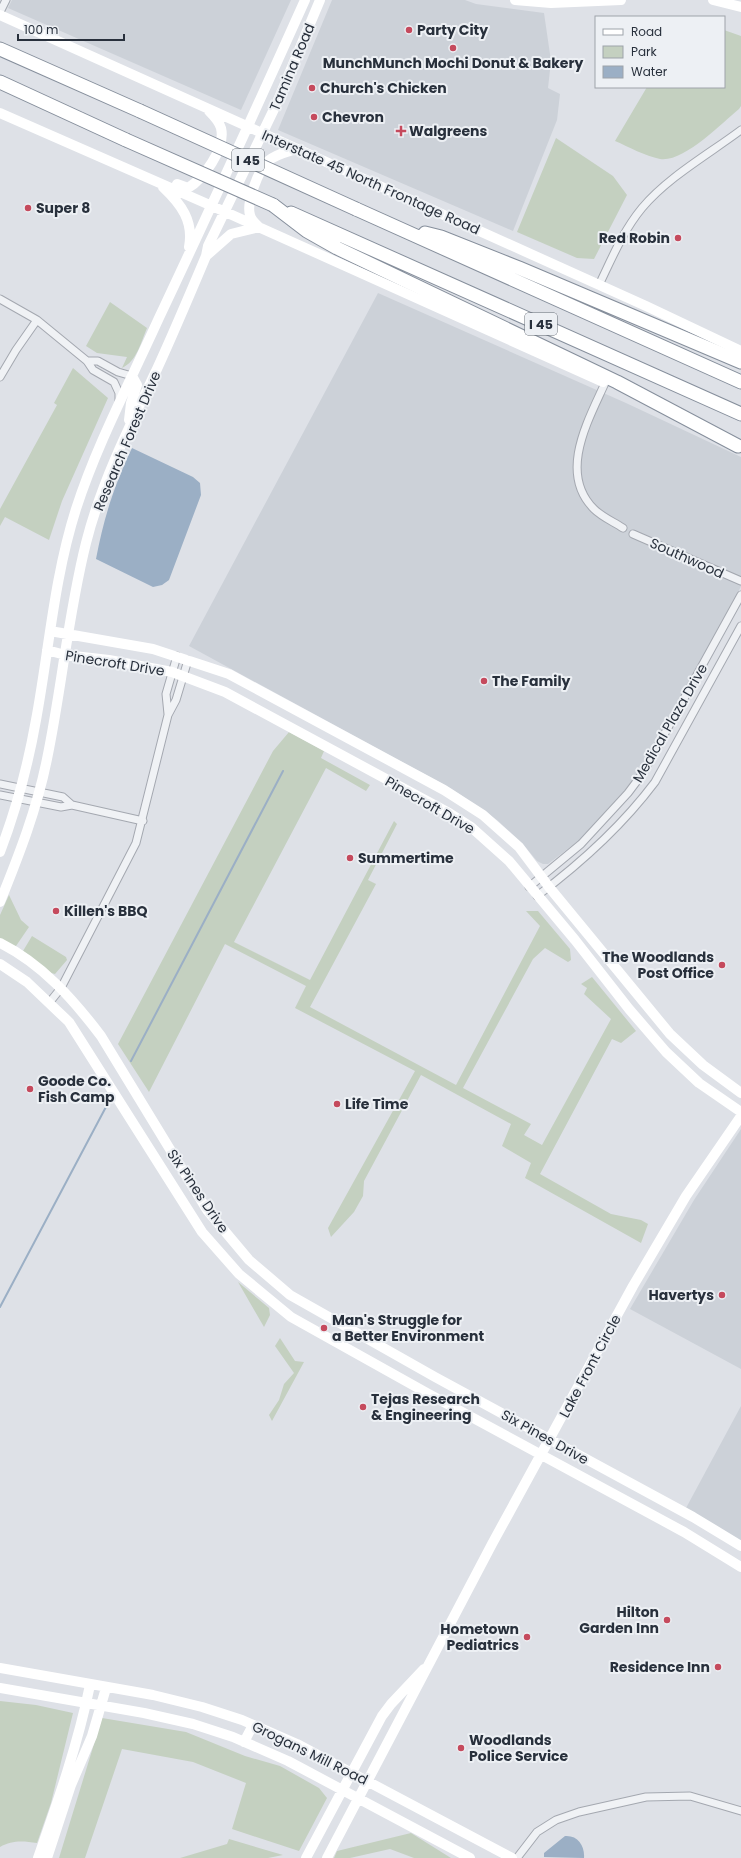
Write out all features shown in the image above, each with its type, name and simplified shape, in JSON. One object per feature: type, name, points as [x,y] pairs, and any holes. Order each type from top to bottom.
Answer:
[{"type":"highway","name":"I 45","points":[[0,49],[741,382]]},
{"type":"highway","name":"I 45","points":[[0,82],[126,140],[741,414]]},
{"type":"highway","points":[[272,205],[307,232],[337,248],[617,382],[739,447]]},
{"type":"highway","points":[[395,226],[441,237],[526,270],[741,362]]},
{"type":"street","points":[[0,12],[6,0]]},
{"type":"street","name":"Tamina Road","points":[[247,126],[305,0]]},
{"type":"street","name":"Tamina Road","points":[[262,133],[276,105],[320,0]]},
{"type":"street","points":[[515,0],[551,3],[621,0]]},
{"type":"street","points":[[713,0],[741,7]]},
{"type":"street","name":"Interstate 45 North Frontage Road","points":[[0,15],[599,285],[741,351]]},
{"type":"street","points":[[157,182],[163,178],[188,188],[197,183],[210,168],[217,152],[222,129],[217,119],[207,108]]},
{"type":"street","points":[[0,113],[224,211],[605,383],[739,447]]},
{"type":"street","name":"Research Forest Drive","points":[[0,852],[18,799],[36,724],[50,631],[63,559],[76,508],[132,376],[212,206],[247,126]]},
{"type":"street","points":[[599,285],[621,240],[642,208],[670,182],[741,130]]},
{"type":"street","name":"Research Forest Drive","points":[[0,902],[24,843],[39,792],[54,727],[68,634],[86,542],[109,475],[128,430],[168,345],[206,256],[208,246],[262,133]]},
{"type":"street","points":[[259,227],[249,214],[250,201],[262,170],[267,162],[275,156],[296,149]]},
{"type":"street","points":[[157,182],[177,200],[187,216],[191,236],[186,260]]},
{"type":"street","points":[[206,256],[231,234],[259,227]]},
{"type":"street","points":[[0,298],[37,320],[87,361],[93,370],[114,382],[119,393],[119,407]]},
{"type":"street","points":[[0,377],[8,362],[37,320]]},
{"type":"street","points":[[87,361],[98,361],[118,372],[132,376],[137,386],[131,402],[128,430]]},
{"type":"street","points":[[605,383],[584,428],[578,448],[576,473],[583,493],[594,509],[622,528]]},
{"type":"street","name":"Southwood","points":[[632,534],[741,581]]},
{"type":"street","name":"Medical Plaza Drive","points":[[529,887],[581,844],[623,798],[643,773],[741,595]]},
{"type":"street","name":"Medical Plaza Drive","points":[[537,896],[589,854],[621,824],[655,782],[741,626]]},
{"type":"street","name":"Pinecroft Drive","points":[[50,631],[153,649],[229,674],[456,797],[484,815],[519,846],[549,887],[670,1034],[703,1065],[741,1093]]},
{"type":"street","name":"Pinecroft Drive","points":[[47,650],[65,655],[110,660],[172,672],[225,692],[449,813],[471,827],[509,861],[529,887],[575,940],[629,1009],[666,1052],[700,1083],[741,1112]]},
{"type":"street","points":[[168,715],[166,694],[177,656]]},
{"type":"street","points":[[49,1003],[61,988],[127,864],[136,843],[143,821],[168,715],[176,700],[188,660]]},
{"type":"street","points":[[0,784],[63,797],[72,805]]},
{"type":"street","points":[[0,796],[61,807],[72,805],[143,821]]},
{"type":"street","name":"Six Pines Drive","points":[[0,943],[39,968],[61,988],[84,1013],[101,1036],[207,1210],[249,1260],[300,1303],[693,1518],[741,1546]]},
{"type":"street","name":"Six Pines Drive","points":[[0,964],[27,982],[69,1022],[194,1219],[215,1248],[239,1274],[291,1317],[684,1532],[741,1567]]},
{"type":"street","points":[[133,1121],[148,1113]]},
{"type":"street","name":"Lake Front Circle","points":[[327,1858],[422,1680],[428,1665],[665,1229],[741,1116]]},
{"type":"street","points":[[194,1219],[207,1210]]},
{"type":"street","points":[[684,1532],[693,1518]]},
{"type":"street","name":"Lake Front Circle","points":[[306,1858],[386,1710],[428,1665]]},
{"type":"street","name":"Grogans Mill Road","points":[[0,1668],[106,1688],[153,1695],[202,1707],[252,1724],[297,1744],[512,1858]]},
{"type":"street","points":[[38,1858],[69,1768],[90,1685]]},
{"type":"street","name":"Grogans Mill Road","points":[[0,1688],[144,1713],[193,1724],[244,1742],[288,1761],[470,1858]]},
{"type":"street","points":[[47,1858],[71,1785],[92,1736],[106,1688]]},
{"type":"street","points":[[244,1742],[252,1724]]},
{"type":"street","points":[[517,1858],[537,1832],[556,1820],[579,1812],[646,1797],[690,1796],[741,1811]]},
{"type":"shaded area","points":[[12,0],[291,0],[241,110],[8,8]]},
{"type":"shaded area","points":[[332,0],[465,0],[476,4],[544,13],[551,61],[548,88],[560,94],[557,120],[513,231],[278,130]]},
{"type":"shaded area","points":[[378,293],[626,403],[741,457],[741,586],[736,597],[644,766],[618,800],[582,838],[548,864],[543,864],[537,861],[522,843],[497,820],[452,789],[189,646]]},
{"type":"shaded area","points":[[741,1129],[741,1369],[630,1309],[694,1200]]},
{"type":"shaded area","points":[[741,1406],[741,1541],[686,1508]]},
{"type":"green space","points":[[725,30],[741,36],[741,106],[713,132],[691,149],[669,159],[660,159],[649,156],[615,141],[646,88],[725,88]]},
{"type":"green space","points":[[556,138],[613,176],[627,195],[594,259],[577,258],[517,232]]},
{"type":"green space","points":[[110,302],[147,328],[135,356],[122,368],[127,357],[97,353],[86,346]]},
{"type":"green space","points":[[73,368],[108,398],[62,501],[49,540],[5,517],[0,526],[0,509],[57,405],[54,403]]},
{"type":"green space","points":[[289,732],[324,751],[321,758],[370,785],[366,791],[326,768],[234,942],[310,980],[394,821],[397,824],[368,880],[376,884],[310,1007],[456,1085],[540,926],[526,911],[538,911],[570,949],[571,960],[568,962],[545,948],[533,959],[463,1088],[531,1124],[524,1135],[542,1145],[611,1019],[584,994],[587,988],[581,984],[592,977],[636,1031],[621,1043],[612,1039],[540,1174],[611,1214],[641,1220],[648,1224],[641,1243],[525,1178],[531,1163],[502,1146],[511,1124],[421,1075],[364,1181],[363,1196],[354,1212],[331,1237],[328,1228],[415,1071],[295,1008],[306,986],[225,944],[149,1092],[118,1044],[273,751]]},
{"type":"green space","points":[[9,895],[21,920],[29,927],[16,946],[13,947],[0,940],[0,915]]},
{"type":"green space","points":[[32,936],[66,957],[67,960],[55,974],[51,973],[23,951]]},
{"type":"green space","points":[[238,1282],[269,1308],[270,1315],[264,1327]]},
{"type":"green space","points":[[280,1338],[295,1361],[304,1362],[272,1421],[269,1415],[279,1400],[284,1384],[294,1373],[275,1346]]},
{"type":"green space","points":[[0,1701],[36,1705],[73,1713],[51,1803],[37,1843],[18,1842],[9,1843],[0,1847]]},
{"type":"green space","points":[[102,1718],[186,1732],[245,1756],[280,1766],[319,1788],[327,1798],[299,1851],[232,1829],[246,1783],[193,1762],[122,1749],[85,1858],[59,1858]]},
{"type":"green space","points":[[411,1833],[451,1858],[414,1858],[390,1849],[350,1858],[334,1858],[337,1851]]},
{"type":"green space","points":[[229,1839],[283,1855],[268,1858],[180,1858],[227,1844]]},
{"type":"water","points":[[132,448],[193,477],[200,483],[201,495],[169,580],[162,585],[153,587],[96,559],[102,529],[110,502]]},
{"type":"water","points":[[565,1836],[574,1837],[580,1842],[583,1849],[584,1858],[544,1857],[544,1853]]},
{"type":"waterway","points":[[131,1061],[283,771]]},
{"type":"waterway","points":[[0,1307],[107,1105]]},
{"type":"place","name":"Party City","points":[[409,30]]},
{"type":"place","name":"MunchMunch Mochi Donut & Bakery","points":[[453,48]]},
{"type":"place","name":"Church's Chicken","points":[[312,88]]},
{"type":"place","name":"Chevron","points":[[314,117]]},
{"type":"place","name":"Walgreens","points":[[401,131]]},
{"type":"place","name":"Super 8","points":[[28,208]]},
{"type":"place","name":"Red Robin","points":[[678,238]]},
{"type":"place","name":"The Family","points":[[484,681]]},
{"type":"place","name":"Summertime","points":[[350,858]]},
{"type":"place","name":"Killen's BBQ","points":[[56,911]]},
{"type":"place","name":"The Woodlands Post Office","points":[[722,965]]},
{"type":"place","name":"Goode Co. Fish Camp","points":[[30,1089]]},
{"type":"place","name":"Life Time","points":[[337,1104]]},
{"type":"place","name":"Havertys","points":[[722,1295]]},
{"type":"place","name":"Man's Struggle for a Better Environment","points":[[324,1328]]},
{"type":"place","name":"Tejas Research & Engineering","points":[[363,1407]]},
{"type":"place","name":"Hilton Garden Inn","points":[[667,1620]]},
{"type":"place","name":"Hometown Pediatrics","points":[[527,1637]]},
{"type":"place","name":"Residence Inn","points":[[718,1667]]},
{"type":"place","name":"Woodlands Police Service","points":[[461,1748]]}]
